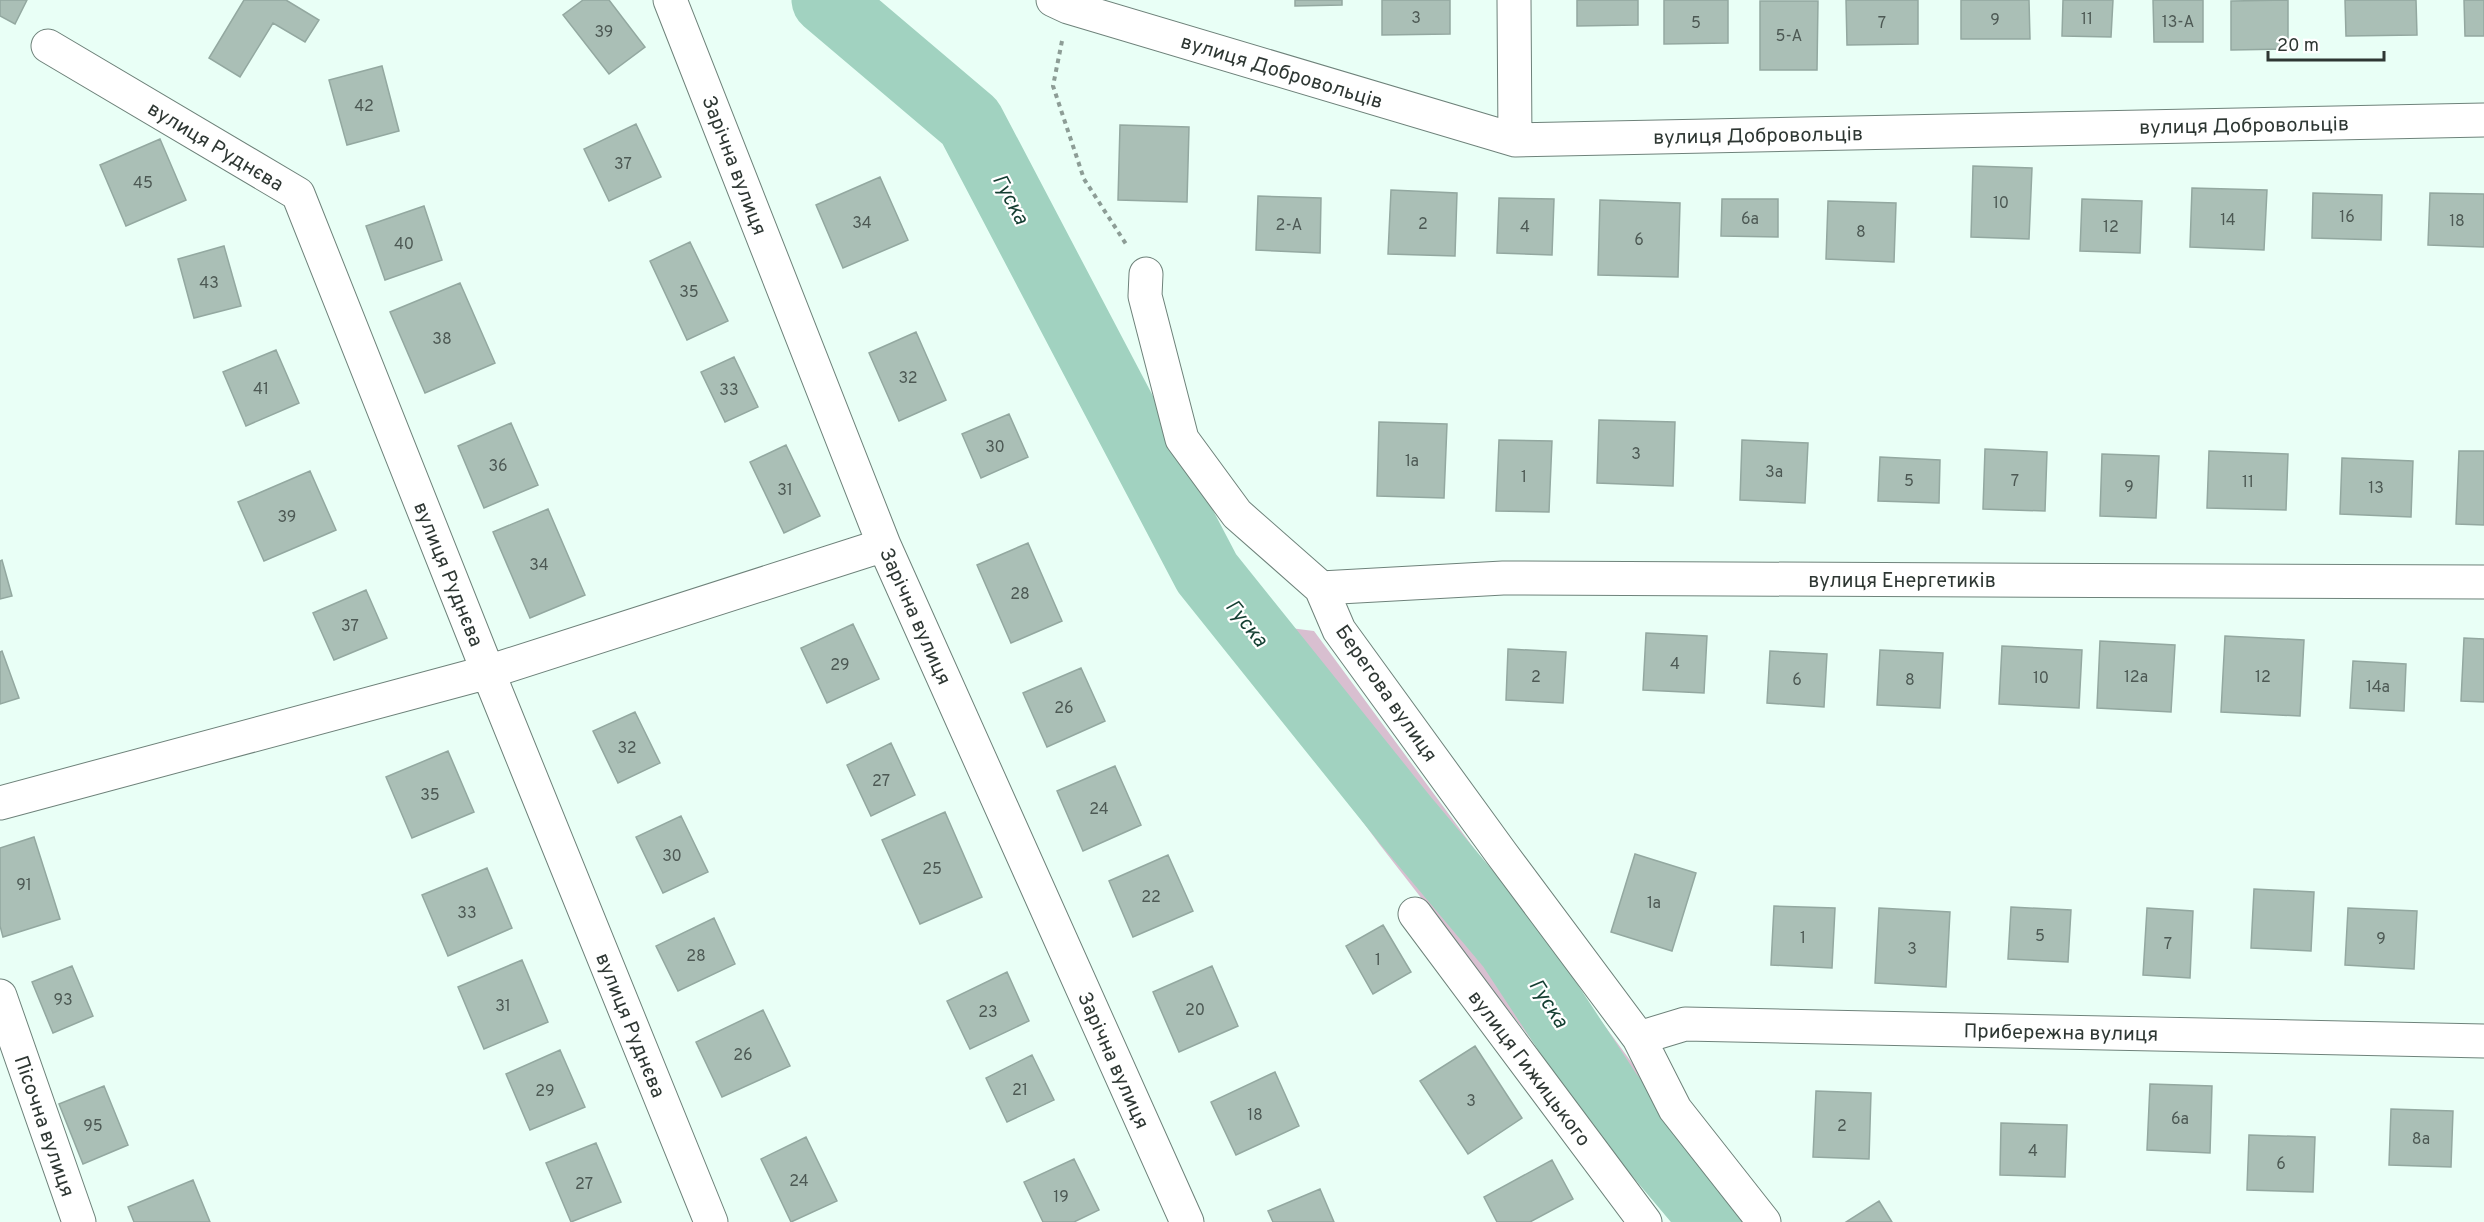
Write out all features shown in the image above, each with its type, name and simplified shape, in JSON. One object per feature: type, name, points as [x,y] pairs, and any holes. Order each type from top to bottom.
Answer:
[{"type":"street","name":"Зарічна вулиця","points":[[670,0],[884,545],[1187,1222]]},
{"type":"street","points":[[1514,0],[1515,140]]},
{"type":"street","name":"вулиця Добровольців","points":[[1061,3],[1515,140],[2484,120]]},
{"type":"street","name":"вулиця Руднєва","points":[[48,46],[298,194],[488,672],[711,1222]]},
{"type":"street","name":"Берегова вулиця","points":[[1146,274],[1145,296],[1182,439],[1237,514],[1321,588],[1339,630],[1501,854],[1639,1038],[1675,1109],[1764,1222]]},
{"type":"street","points":[[0,803],[488,672],[884,545]]},
{"type":"street","name":"вулиця Енергетиків","points":[[1321,588],[1503,578],[2484,582]]},
{"type":"street","name":"вулиця Гижицького","points":[[1415,914],[1645,1222]]},
{"type":"street","name":"Пісочна вулиця","points":[[0,996],[79,1222]]},
{"type":"street","name":"Прибережна вулиця","points":[[1639,1038],[1685,1024],[2484,1041]]},
{"type":"path","points":[[1061,3],[1053,86],[1084,179],[1146,274]]},
{"type":"shaded area","points":[[1212,618],[1314,631],[1635,1067],[1692,1165],[1743,1222],[1673,1222],[1380,845]]},
{"type":"building","points":[[0,0],[27,0],[15,24],[0,16]]},
{"type":"building","points":[[244,0],[286,0],[319,20],[305,42],[273,23],[240,77],[209,58]]},
{"type":"building","points":[[583,0],[609,0],[645,47],[609,74],[563,15]]},
{"type":"building","points":[[1295,0],[1342,0],[1342,5],[1295,6]]},
{"type":"building","points":[[1382,0],[1450,0],[1450,34],[1382,35]]},
{"type":"building","points":[[1577,0],[1638,0],[1638,25],[1577,26]]},
{"type":"building","points":[[1664,0],[1728,0],[1728,43],[1664,44]]},
{"type":"building","points":[[1846,0],[1918,0],[1918,44],[1847,45]]},
{"type":"building","points":[[1961,0],[2029,0],[2030,39],[1961,39]]},
{"type":"building","points":[[2063,0],[2113,0],[2111,37],[2062,36]]},
{"type":"building","points":[[2153,0],[2203,0],[2203,42],[2154,42]]},
{"type":"building","points":[[2288,0],[2288,49],[2231,50],[2231,1]]},
{"type":"building","points":[[2345,0],[2416,0],[2417,35],[2346,36]]},
{"type":"building","points":[[2464,0],[2484,0],[2484,36],[2465,36]]},
{"type":"building","points":[[1760,1],[1818,1],[1817,70],[1760,70]]},
{"type":"building","points":[[382,66],[399,131],[347,145],[329,80]]},
{"type":"building","points":[[636,124],[661,177],[609,201],[584,149]]},
{"type":"building","points":[[1120,125],[1189,127],[1187,202],[1118,200]]},
{"type":"building","points":[[160,139],[186,200],[126,226],[100,165]]},
{"type":"building","points":[[1973,166],[2032,168],[2029,239],[1971,237]]},
{"type":"building","points":[[880,177],[908,240],[843,268],[816,205]]},
{"type":"building","points":[[2192,188],[2267,190],[2264,250],[2190,247]]},
{"type":"building","points":[[1391,190],[1457,193],[1455,256],[1388,254]]},
{"type":"building","points":[[2313,193],[2382,195],[2381,240],[2312,238]]},
{"type":"building","points":[[2430,193],[2484,194],[2484,247],[2428,245]]},
{"type":"building","points":[[1258,196],[1321,198],[1320,253],[1256,250]]},
{"type":"building","points":[[1499,198],[1554,199],[1552,255],[1497,253]]},
{"type":"building","points":[[1722,199],[1778,199],[1778,237],[1721,236]]},
{"type":"building","points":[[2082,199],[2142,201],[2140,253],[2080,251]]},
{"type":"building","points":[[1600,200],[1680,203],[1678,277],[1598,275]]},
{"type":"building","points":[[1828,201],[1896,203],[1894,262],[1826,259]]},
{"type":"building","points":[[424,206],[442,260],[385,280],[366,226]]},
{"type":"building","points":[[690,242],[728,321],[687,340],[650,261]]},
{"type":"building","points":[[224,246],[241,306],[194,318],[178,259]]},
{"type":"building","points":[[460,283],[495,363],[425,393],[390,312]]},
{"type":"building","points":[[916,332],[946,400],[899,421],[869,353]]},
{"type":"building","points":[[276,350],[299,403],[246,426],[223,372]]},
{"type":"building","points":[[734,357],[758,407],[725,422],[701,372]]},
{"type":"building","points":[[1009,414],[1028,457],[981,478],[962,434]]},
{"type":"building","points":[[1599,420],[1675,422],[1673,486],[1597,483]]},
{"type":"building","points":[[1379,422],[1447,424],[1444,498],[1377,496]]},
{"type":"building","points":[[511,423],[538,485],[484,508],[458,446]]},
{"type":"building","points":[[1499,440],[1552,441],[1549,512],[1496,511]]},
{"type":"building","points":[[1742,440],[1808,443],[1805,503],[1740,500]]},
{"type":"building","points":[[786,445],[820,516],[784,533],[750,462]]},
{"type":"building","points":[[1985,449],[2047,452],[2045,511],[1983,509]]},
{"type":"building","points":[[2209,451],[2288,454],[2286,510],[2207,508]]},
{"type":"building","points":[[2459,451],[2484,451],[2484,525],[2456,524]]},
{"type":"building","points":[[2102,454],[2159,456],[2156,518],[2100,516]]},
{"type":"building","points":[[1880,457],[1940,460],[1939,503],[1878,501]]},
{"type":"building","points":[[2342,458],[2413,461],[2411,517],[2340,514]]},
{"type":"building","points":[[310,471],[336,530],[264,561],[238,502]]},
{"type":"building","points":[[548,509],[585,595],[530,618],[493,532]]},
{"type":"building","points":[[1028,543],[1062,621],[1011,643],[977,565]]},
{"type":"building","points":[[2,560],[12,596],[0,599],[0,561]]},
{"type":"building","points":[[366,590],[387,638],[334,660],[313,613]]},
{"type":"building","points":[[853,624],[879,679],[827,703],[801,648]]},
{"type":"building","points":[[1646,633],[1707,636],[1704,693],[1643,690]]},
{"type":"building","points":[[2225,636],[2304,640],[2300,716],[2221,712]]},
{"type":"building","points":[[2464,638],[2484,639],[2484,702],[2461,701]]},
{"type":"building","points":[[2100,641],[2175,645],[2171,712],[2097,708]]},
{"type":"building","points":[[2002,646],[2082,650],[2079,708],[1999,704]]},
{"type":"building","points":[[1508,649],[1566,652],[1563,703],[1506,700]]},
{"type":"building","points":[[1880,650],[1943,653],[1940,708],[1877,705]]},
{"type":"building","points":[[2,651],[19,698],[0,704],[0,652]]},
{"type":"building","points":[[1770,651],[1827,654],[1824,707],[1767,703]]},
{"type":"building","points":[[2353,661],[2406,664],[2404,711],[2350,708]]},
{"type":"building","points":[[1081,668],[1105,721],[1047,747],[1023,693]]},
{"type":"building","points":[[635,712],[660,763],[618,783],[593,731]]},
{"type":"building","points":[[891,743],[915,795],[871,816],[847,765]]},
{"type":"building","points":[[448,751],[474,812],[412,838],[386,777]]},
{"type":"building","points":[[1115,766],[1141,825],[1083,851],[1057,791]]},
{"type":"building","points":[[945,812],[982,897],[920,924],[882,840]]},
{"type":"building","points":[[681,816],[708,872],[663,893],[636,837]]},
{"type":"building","points":[[34,837],[60,919],[3,937],[0,926],[0,848]]},
{"type":"building","points":[[1635,854],[1696,873],[1672,951],[1611,932]]},
{"type":"building","points":[[1168,855],[1193,911],[1133,937],[1109,881]]},
{"type":"building","points":[[487,868],[512,928],[448,956],[422,895]]},
{"type":"building","points":[[2254,889],[2314,892],[2311,951],[2251,948]]},
{"type":"building","points":[[1774,906],[1835,908],[1832,968],[1771,965]]},
{"type":"building","points":[[2011,907],[2071,910],[2068,962],[2008,959]]},
{"type":"building","points":[[1879,908],[1950,912],[1946,987],[1875,983]]},
{"type":"building","points":[[2147,908],[2193,911],[2190,978],[2143,975]]},
{"type":"building","points":[[2348,908],[2417,911],[2414,969],[2345,965]]},
{"type":"building","points":[[714,918],[735,964],[678,991],[656,946]]},
{"type":"building","points":[[1383,925],[1411,972],[1373,994],[1346,946]]},
{"type":"building","points":[[522,960],[548,1022],[484,1049],[458,987]]},
{"type":"building","points":[[72,966],[93,1016],[53,1033],[32,982]]},
{"type":"building","points":[[1212,966],[1238,1026],[1179,1052],[1153,992]]},
{"type":"building","points":[[1007,972],[1029,1021],[970,1049],[947,1001]]},
{"type":"building","points":[[763,1010],[790,1066],[722,1097],[696,1042]]},
{"type":"building","points":[[1475,1046],[1522,1118],[1468,1154],[1420,1081]]},
{"type":"building","points":[[560,1050],[585,1107],[530,1130],[506,1074]]},
{"type":"building","points":[[1032,1055],[1054,1100],[1007,1122],[986,1078]]},
{"type":"building","points":[[1275,1072],[1299,1126],[1236,1155],[1211,1102]]},
{"type":"building","points":[[2150,1084],[2212,1086],[2210,1153],[2147,1150]]},
{"type":"building","points":[[104,1086],[128,1145],[83,1164],[59,1104]]},
{"type":"building","points":[[1816,1091],[1871,1093],[1869,1159],[1813,1157]]},
{"type":"building","points":[[2391,1109],[2453,1111],[2451,1167],[2389,1165]]},
{"type":"building","points":[[2001,1123],[2067,1125],[2065,1177],[2000,1175]]},
{"type":"building","points":[[2249,1135],[2315,1137],[2313,1192],[2247,1190]]},
{"type":"building","points":[[806,1137],[837,1201],[791,1222],[761,1159]]},
{"type":"building","points":[[596,1143],[621,1202],[571,1222],[546,1163]]},
{"type":"building","points":[[1074,1159],[1099,1210],[1074,1222],[1043,1222],[1024,1182]]},
{"type":"building","points":[[1552,1160],[1573,1199],[1530,1222],[1497,1222],[1484,1197]]},
{"type":"building","points":[[193,1180],[210,1222],[134,1222],[128,1207]]},
{"type":"building","points":[[1320,1189],[1334,1222],[1273,1222],[1268,1211]]},
{"type":"building","points":[[1879,1201],[1892,1222],[1846,1222]]},
{"type":"waterway","name":"Гуска","points":[[826,0],[970,122],[1207,573],[1406,821],[1511,946],[1609,1095],[1716,1222]]}]
